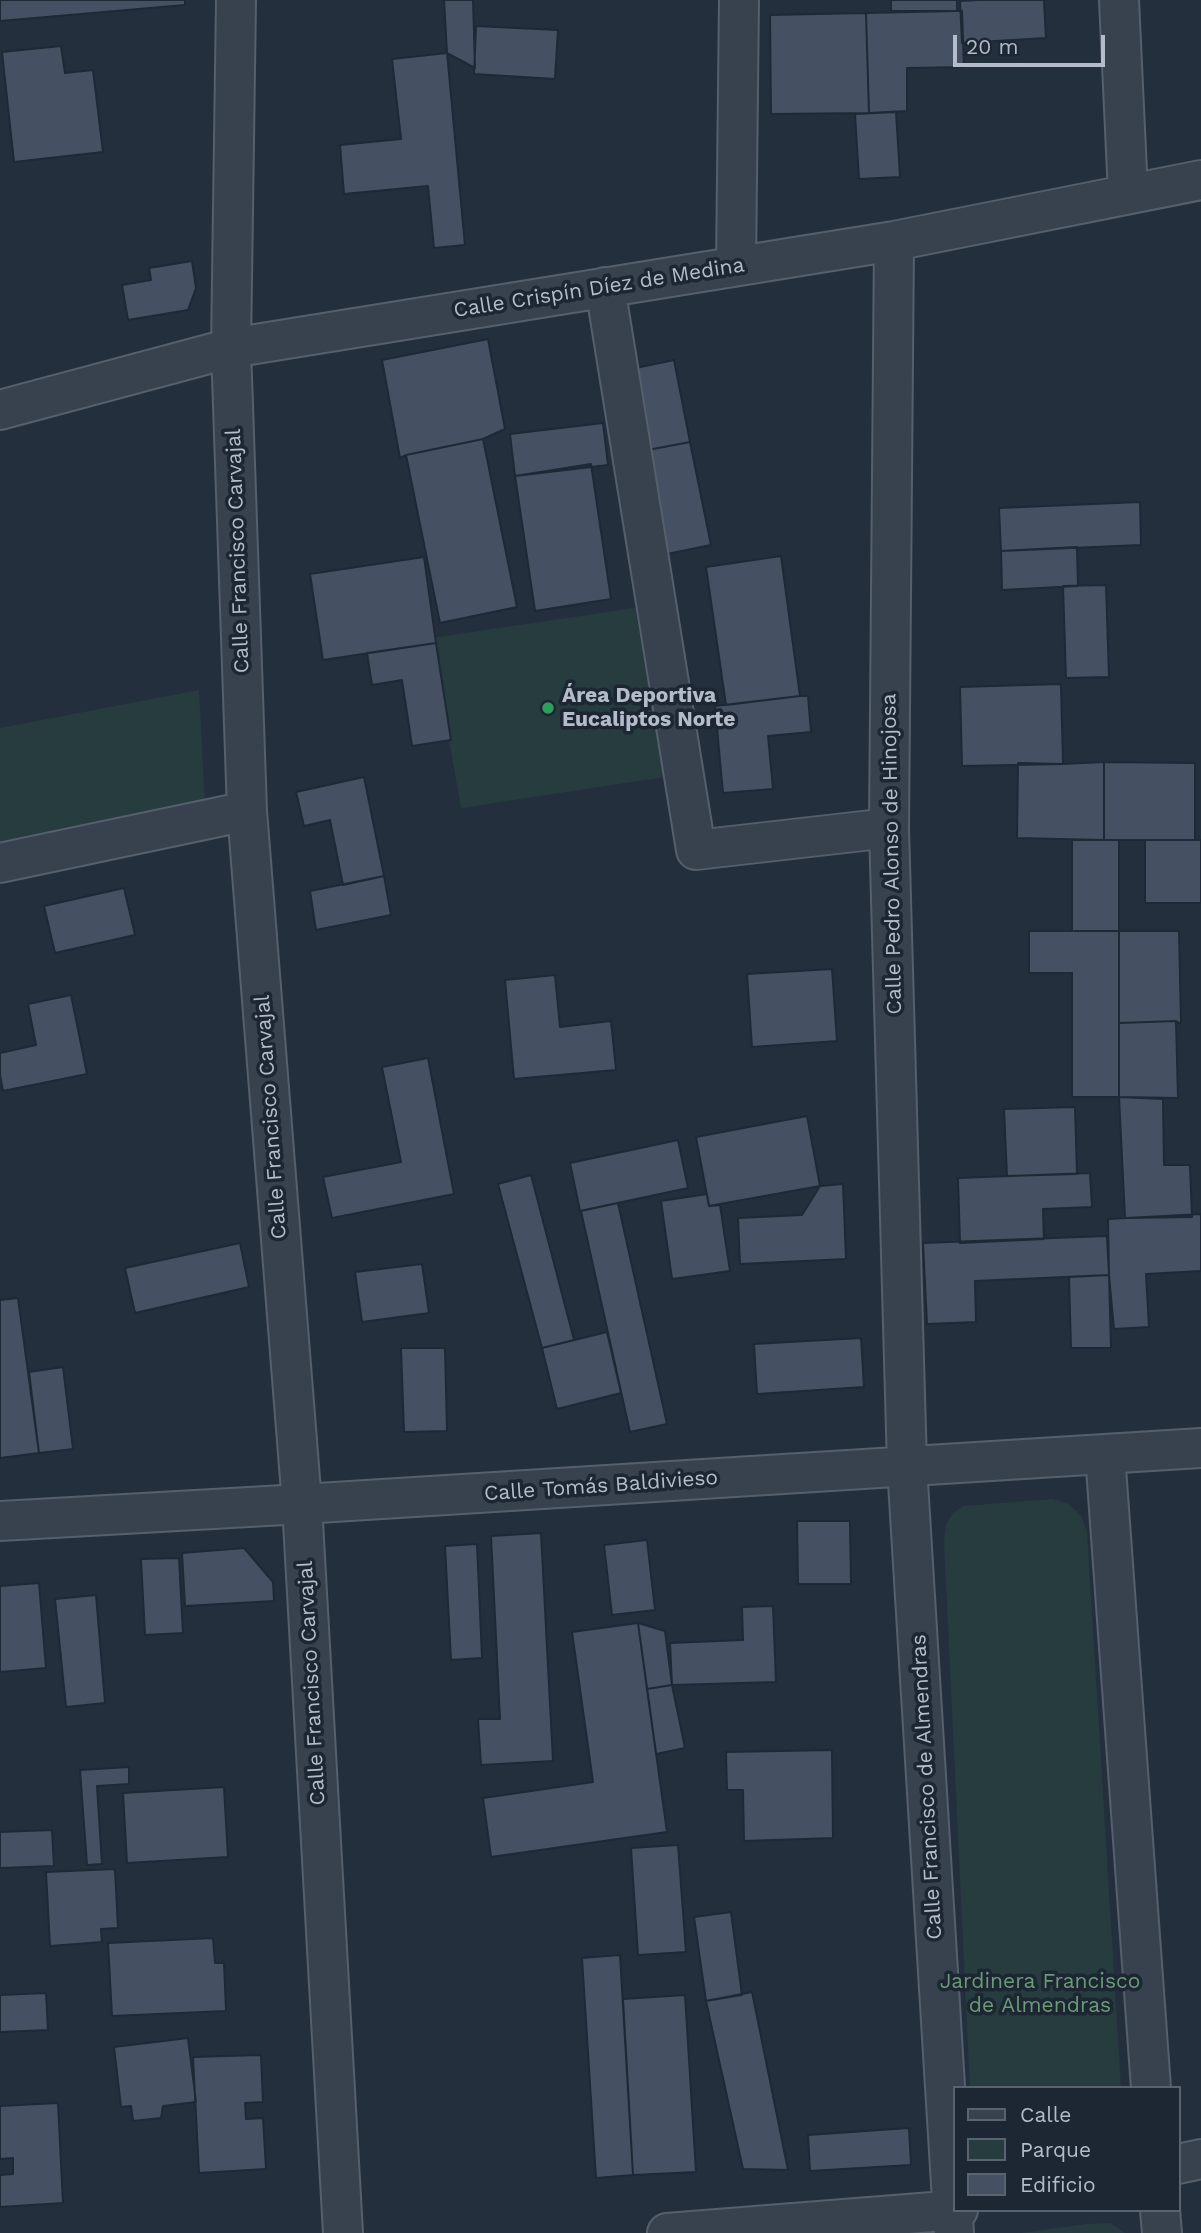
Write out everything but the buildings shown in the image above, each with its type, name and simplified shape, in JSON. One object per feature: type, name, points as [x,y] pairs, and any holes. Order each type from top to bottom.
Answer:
[{"type":"street","name":"Calle Francisco Carvajal","points":[[236,0],[230,348],[247,811],[302,1504],[343,2233]]},
{"type":"street","points":[[736,266],[739,0]]},
{"type":"street","points":[[1119,0],[1128,194]]},
{"type":"street","name":"Calle Crispín Díez de Medina","points":[[0,410],[230,348],[894,241],[1201,180]]},
{"type":"street","name":"Calle Pedro Alonso de Hinojosa","points":[[894,241],[889,828],[907,1466]]},
{"type":"street","points":[[605,287],[696,850],[889,828]]},
{"type":"street","points":[[0,863],[247,811]]},
{"type":"street","name":"Calle Tomás Baldivieso","points":[[0,1521],[1201,1448]]},
{"type":"street","points":[[1105,1454],[1151,2086]]},
{"type":"street","name":"Calle Francisco de Almendras","points":[[907,1466],[953,2187]]},
{"type":"street","points":[[1180,2164],[1201,2159]]},
{"type":"street","points":[[1160,2212],[1161,2233]]},
{"type":"street","points":[[667,2233],[765,2230],[955,2218]]},
{"type":"green space","name":"Área Deportiva Eucaliptos Norte","points":[[635,608],[665,777],[461,808],[431,638]]},
{"type":"green space","points":[[199,690],[205,804],[0,847],[0,728]]},
{"type":"green space","name":"Jardinera Francisco de Almendras","points":[[1052,1499],[1069,1504],[1081,1516],[1087,1532],[1121,2086],[970,2086],[944,1542],[946,1525],[953,1513],[963,1506]]},
{"type":"green space","points":[[1110,2223],[1125,2233],[1021,2233],[1087,2224]]},
{"type":"place","name":"Área Deportiva Eucaliptos Norte","points":[[548,708]]}]
